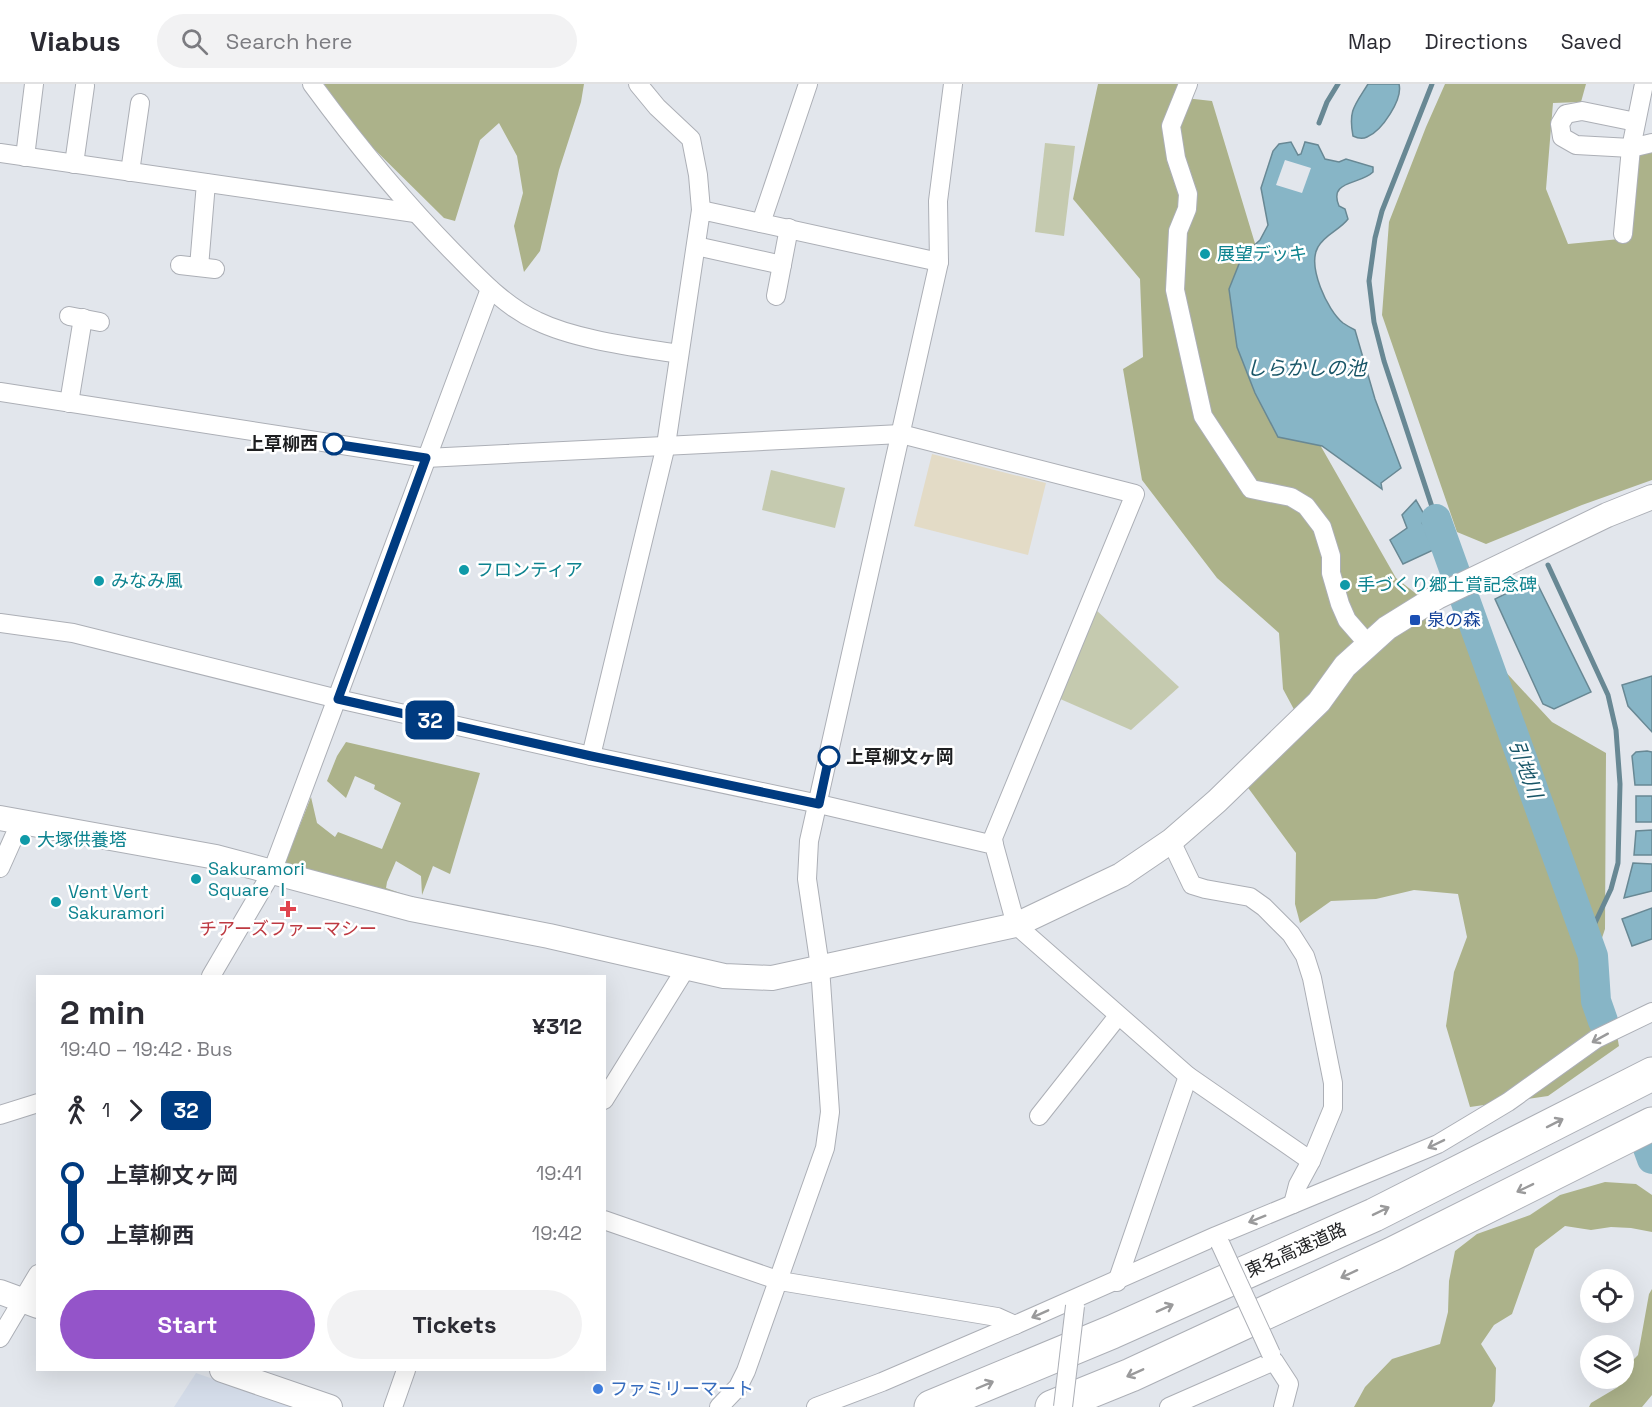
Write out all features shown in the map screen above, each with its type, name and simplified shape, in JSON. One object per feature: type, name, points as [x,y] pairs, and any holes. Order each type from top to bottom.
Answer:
[{"type":"highway","name":"東名高速道路","points":[[931,1407],[1112,1332],[1374,1215],[1652,1074]]},
{"type":"highway","points":[[1052,1407],[1131,1375],[1392,1254],[1652,1124]]},
{"type":"street","points":[[25,157],[34,84]]},
{"type":"street","points":[[312,84],[355,142],[415,213],[490,289],[536,321],[564,331],[679,354]]},
{"type":"street","points":[[591,756],[666,445],[701,210],[698,175],[691,139],[657,107],[638,84]]},
{"type":"street","points":[[761,223],[808,84]]},
{"type":"street","points":[[719,1407],[738,1387],[746,1371],[780,1281],[825,1148],[830,1112],[820,968],[807,879],[809,842],[939,262],[938,201],[952,84]]},
{"type":"street","points":[[1188,84],[1172,126],[1176,158],[1188,194],[1187,209],[1178,231],[1175,290],[1203,416],[1251,489],[1291,497],[1306,506],[1322,527],[1331,556],[1331,573],[1340,604],[1347,620],[1368,644]]},
{"type":"street","points":[[1623,234],[1630,148],[1644,84]]},
{"type":"street","points":[[74,164],[85,86]]},
{"type":"street","points":[[130,172],[140,103]]},
{"type":"street","points":[[1636,122],[1582,111],[1566,114],[1560,124],[1562,137],[1576,145],[1630,148],[1652,143]]},
{"type":"street","points":[[0,153],[415,213]]},
{"type":"street","points":[[180,266],[207,268],[206,183]]},
{"type":"street","points":[[701,210],[939,262]]},
{"type":"street","points":[[776,296],[789,228]]},
{"type":"street","points":[[696,246],[782,265]]},
{"type":"street","points":[[213,975],[272,872],[490,289]]},
{"type":"street","points":[[69,403],[84,319]]},
{"type":"street","points":[[0,392],[426,458],[901,434],[1135,494],[993,838],[994,845],[1016,925],[1188,1076],[1311,1161]]},
{"type":"street","points":[[0,868],[10,820],[216,857],[411,909],[549,936],[724,976],[747,978],[772,978],[1016,925],[1121,875],[1171,841],[1217,801],[1319,702],[1345,666],[1368,644],[1410,612],[1447,591],[1607,515],[1652,497]]},
{"type":"street","points":[[0,623],[73,633],[338,699],[819,804],[994,845]]},
{"type":"street","points":[[1171,841],[1192,885],[1250,897],[1264,907],[1291,934],[1305,956],[1312,978],[1333,1083],[1333,1108],[1311,1161],[1298,1185],[1293,1204]]},
{"type":"street","points":[[606,1097],[686,968]]},
{"type":"street","points":[[816,1407],[1076,1302],[1117,1282],[1218,1240],[1293,1204],[1438,1143],[1508,1102],[1596,1039],[1652,1012]]},
{"type":"street","points":[[1039,1116],[1118,1016]]},
{"type":"street","points":[[1117,1282],[1188,1076]]},
{"type":"street","points":[[0,1115],[36,1104]]},
{"type":"street","points":[[606,1222],[780,1281],[998,1317],[1015,1325]]},
{"type":"street","points":[[1218,1240],[1273,1357],[1289,1384],[1282,1407]]},
{"type":"street","points":[[0,1338],[20,1300],[36,1277]]},
{"type":"street","points":[[1063,1407],[1076,1302]]},
{"type":"street","points":[[1169,1407],[1273,1357]]},
{"type":"street","points":[[225,1371],[330,1407]]},
{"type":"street","points":[[393,1407],[406,1371]]},
{"type":"shaded area","points":[[932,454],[1046,483],[1028,555],[914,526]]},
{"type":"shaded area","points":[[196,1373],[293,1407],[174,1407]]},
{"type":"green space","points":[[324,84],[584,84],[581,102],[559,170],[540,251],[524,272],[514,226],[523,193],[517,156],[499,123],[480,140],[455,221],[444,218],[362,137]]},
{"type":"green space","points":[[1098,84],[1180,84],[1185,98],[1212,101],[1311,429],[1396,578],[1478,642],[1552,722],[1606,753],[1605,929],[1600,944],[1619,1046],[1548,1096],[1470,1107],[1446,1026],[1454,972],[1467,937],[1458,894],[1414,890],[1376,899],[1331,901],[1300,923],[1295,904],[1296,853],[1246,785],[1305,730],[1283,689],[1279,633],[1217,578],[1142,480],[1123,369],[1143,357],[1140,279],[1073,199]]},
{"type":"green space","points":[[1445,84],[1586,84],[1581,102],[1553,103],[1546,189],[1568,244],[1630,238],[1634,156],[1652,151],[1652,480],[1582,505],[1486,544],[1457,532],[1382,315],[1389,222]]},
{"type":"green space","points":[[1045,143],[1075,146],[1064,236],[1035,232]]},
{"type":"green space","points":[[771,470],[845,488],[835,528],[762,510]]},
{"type":"green space","points":[[1095,609],[1179,687],[1131,730],[1058,698]]},
{"type":"green space","points":[[346,742],[480,773],[450,874],[433,866],[422,895],[421,876],[396,861],[387,882],[386,888],[417,899],[446,903],[446,911],[283,868],[311,797],[317,823],[335,837],[338,832],[382,849],[401,803],[374,789],[375,785],[355,776],[346,798],[327,781],[337,756]]},
{"type":"green space","points":[[1605,1182],[1636,1184],[1652,1195],[1652,1232],[1631,1228],[1611,1227],[1591,1230],[1565,1226],[1535,1249],[1512,1314],[1494,1325],[1481,1344],[1496,1368],[1495,1401],[1492,1407],[1354,1407],[1365,1387],[1392,1359],[1440,1344],[1448,1312],[1449,1281],[1455,1251],[1477,1234],[1530,1215],[1560,1195]]},
{"type":"green space","points":[[1652,1289],[1652,1395],[1642,1407],[1589,1407],[1591,1403],[1615,1389],[1634,1389],[1634,1359],[1638,1355],[1649,1294]]},
{"type":"water","points":[[1368,84],[1399,84],[1398,98],[1385,122],[1373,134],[1365,138],[1358,138],[1353,136],[1352,114]]},
{"type":"water","name":"しらかしの池","points":[[1291,142],[1298,155],[1301,154],[1305,142],[1318,145],[1325,159],[1339,162],[1346,159],[1373,167],[1373,172],[1341,187],[1338,192],[1339,206],[1345,209],[1348,219],[1328,235],[1318,247],[1315,265],[1320,287],[1331,308],[1343,323],[1355,330],[1375,399],[1401,468],[1381,483],[1382,489],[1322,446],[1278,437],[1255,393],[1237,347],[1229,289],[1241,259],[1260,240],[1268,225],[1261,188],[1273,151],[1279,144]]},
{"type":"water","points":[[1416,500],[1442,546],[1403,564],[1390,540],[1407,528],[1402,515]]},
{"type":"water","points":[[1535,579],[1591,692],[1554,709],[1543,704],[1495,599]]},
{"type":"water","points":[[1652,676],[1652,732],[1628,706],[1622,685]]},
{"type":"water","points":[[1636,752],[1652,752],[1652,785],[1635,785],[1632,756]]},
{"type":"water","points":[[1636,796],[1652,796],[1652,822],[1636,822]]},
{"type":"water","points":[[1652,830],[1652,855],[1634,855],[1636,831]]},
{"type":"water","points":[[1633,863],[1652,864],[1652,891],[1624,898]]},
{"type":"water","points":[[1652,908],[1652,939],[1632,946],[1622,919]]},
{"type":"pier","points":[[1285,160],[1311,168],[1302,193],[1276,185]]},
{"type":"waterway","points":[[1319,123],[1327,102],[1338,84]]},
{"type":"waterway","points":[[1424,523],[1436,519],[1384,361],[1374,322],[1369,281],[1375,238],[1382,211],[1432,84]]},
{"type":"waterway","name":"引地川","points":[[1436,519],[1593,956],[1596,1001],[1603,1021]]},
{"type":"waterway","points":[[1548,565],[1608,695],[1616,730],[1620,784],[1618,863],[1611,889],[1587,940]]},
{"type":"waterway","name":"引地川","points":[[1648,1148],[1652,1159]]},
{"type":"bus line","name":"32","points":[[334,444],[426,458],[338,699],[819,804],[829,757]]},
{"type":"place","name":"展望デッキ","points":[[1205,254]]},
{"type":"place","name":"上草柳西","points":[[334,444]]},
{"type":"place","name":"フロンティア","points":[[464,570]]},
{"type":"place","name":"みなみ風","points":[[99,581]]},
{"type":"place","name":"手づくり郷土賞記念碑","points":[[1345,585]]},
{"type":"place","name":"泉の森","points":[[1415,620]]},
{"type":"place","name":"上草柳文ヶ岡","points":[[829,757]]},
{"type":"place","name":"大塚供養塔","points":[[25,840]]},
{"type":"place","name":"Sakuramori Square Ⅰ","points":[[196,879]]},
{"type":"place","name":"Vent Vert Sakuramori","points":[[56,902]]},
{"type":"place","name":"チアーズファーマシー","points":[[288,909]]},
{"type":"place","name":"ファミリーマート","points":[[598,1389]]}]
